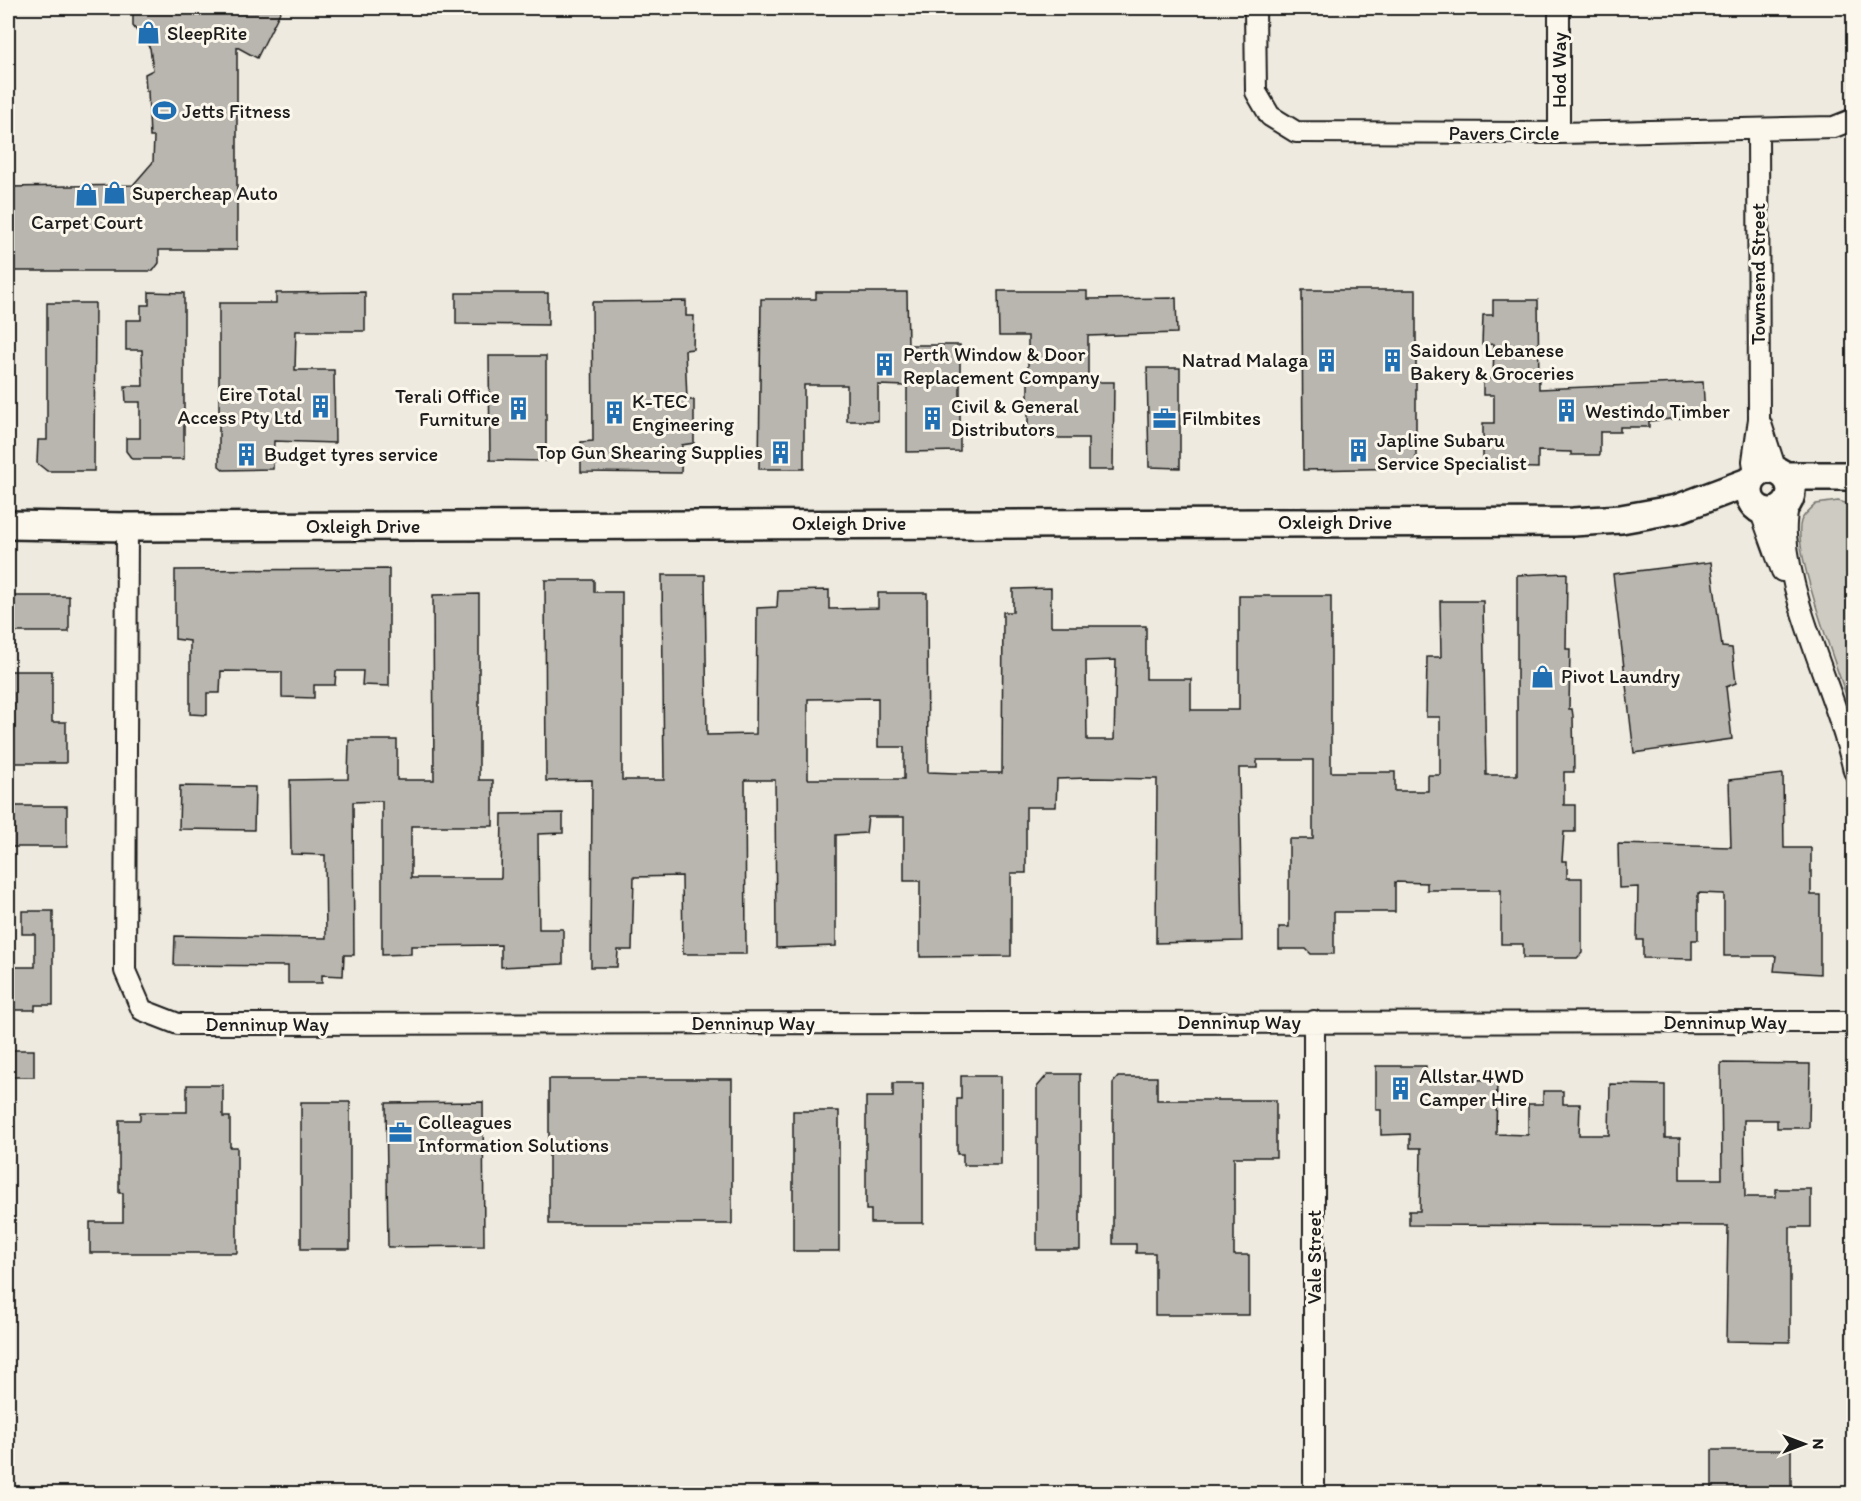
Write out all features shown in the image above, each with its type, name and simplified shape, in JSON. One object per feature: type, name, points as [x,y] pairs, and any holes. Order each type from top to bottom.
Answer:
[{"type":"street","name":"Pavers Circle","points":[[1255,8],[1256,92],[1270,116],[1296,132],[1559,133],[1758,129],[1834,126],[1854,119]]},
{"type":"street","name":"Hod Way","points":[[1559,8],[1559,133]]},
{"type":"street","name":"Townsend Street","points":[[1758,129],[1759,419],[1753,461],[1755,493],[1771,535],[1779,566],[1796,590]]},
{"type":"street","name":"Townsend Street","points":[[1759,419],[1775,467],[1786,488],[1786,535],[1796,590],[1835,705],[1854,771]]},
{"type":"street","points":[[1854,476],[1786,488],[1772,512],[1755,493],[1768,470],[1786,488],[1814,493],[1854,493]]},
{"type":"street","name":"Oxleigh Drive","points":[[8,525],[127,527],[1151,522],[1500,523],[1621,519],[1755,493]]},
{"type":"street","name":"Denninup Way","points":[[127,527],[125,971],[142,1010],[178,1024],[1854,1022]]},
{"type":"street","name":"Vale Street","points":[[1314,1021],[1314,1494]]},
{"type":"shaded area","points":[[1838,501],[1853,505],[1853,715],[1810,586],[1800,536],[1802,519],[1816,504]]},
{"type":"building","points":[[133,8],[282,8],[257,58],[237,47],[237,250],[159,250],[159,263],[153,271],[8,271],[8,187],[133,185],[153,162],[154,137],[150,137],[145,74],[153,70],[150,48],[133,26]]},
{"type":"building","points":[[1302,290],[1416,290],[1416,468],[1303,470]]},
{"type":"building","points":[[998,291],[1087,291],[1087,299],[1176,298],[1177,333],[1088,336],[1088,382],[1114,382],[1113,470],[1088,470],[1088,438],[1028,438],[1028,336],[999,336]]},
{"type":"building","points":[[149,292],[184,293],[184,459],[132,459],[126,451],[126,438],[140,438],[140,402],[126,402],[125,386],[143,386],[142,350],[126,350],[126,320],[141,320],[141,305],[149,305]]},
{"type":"building","points":[[365,292],[365,331],[296,331],[295,370],[334,370],[335,443],[274,441],[273,469],[224,470],[219,466],[219,303],[276,303],[276,293]]},
{"type":"building","points":[[816,292],[907,292],[908,345],[960,345],[960,451],[907,452],[907,386],[878,385],[878,421],[847,421],[847,385],[804,385],[804,469],[759,469],[761,299],[816,299]]},
{"type":"building","points":[[456,293],[548,293],[548,325],[456,324]]},
{"type":"building","points":[[1493,300],[1538,300],[1539,389],[1703,382],[1705,416],[1649,421],[1649,427],[1620,427],[1620,432],[1600,432],[1600,455],[1571,455],[1571,452],[1538,451],[1538,468],[1492,467],[1483,461],[1483,423],[1494,423],[1494,395],[1483,395],[1483,379],[1493,379],[1494,344],[1482,345],[1483,315],[1493,315]]},
{"type":"building","points":[[686,301],[686,316],[694,316],[693,349],[685,350],[687,400],[694,400],[694,443],[682,445],[681,473],[581,472],[581,442],[593,441],[592,302]]},
{"type":"building","points":[[47,303],[95,303],[94,471],[47,471],[37,463],[38,440],[47,440]]},
{"type":"building","name":"Terali Office Furniture","points":[[489,356],[546,356],[546,461],[490,460]]},
{"type":"building","name":"Filmbites","points":[[1147,368],[1180,368],[1180,468],[1149,467]]},
{"type":"building","points":[[1711,562],[1722,647],[1732,648],[1736,683],[1726,687],[1732,739],[1634,753],[1613,574]]},
{"type":"building","points":[[389,569],[389,686],[362,685],[363,671],[336,671],[335,685],[314,685],[314,698],[282,697],[282,672],[221,671],[220,693],[207,693],[207,715],[190,714],[190,641],[175,639],[175,570]]},
{"type":"building","points":[[1567,573],[1566,649],[1570,649],[1569,709],[1572,709],[1573,716],[1574,772],[1564,772],[1564,805],[1575,805],[1575,832],[1564,832],[1562,861],[1567,861],[1567,878],[1582,878],[1582,953],[1577,958],[1523,958],[1523,944],[1501,944],[1501,890],[1427,890],[1427,883],[1395,882],[1395,912],[1334,912],[1334,954],[1311,954],[1306,949],[1279,949],[1279,927],[1289,927],[1289,839],[1313,839],[1313,760],[1257,760],[1257,768],[1239,768],[1242,941],[1156,943],[1157,779],[1088,778],[1057,779],[1056,807],[1026,807],[1026,873],[1011,873],[1011,956],[920,957],[920,881],[904,881],[904,817],[868,817],[866,833],[836,835],[836,946],[776,948],[775,780],[745,780],[746,954],[683,954],[682,876],[634,877],[632,950],[618,950],[617,967],[591,967],[592,780],[546,781],[545,580],[594,580],[594,592],[622,592],[622,780],[664,780],[662,575],[705,575],[707,735],[756,734],[757,608],[777,607],[778,591],[829,590],[829,609],[878,608],[878,593],[927,593],[928,772],[956,773],[1002,773],[1003,612],[1013,612],[1013,589],[1051,588],[1051,626],[1146,626],[1146,679],[1191,679],[1191,710],[1239,710],[1239,596],[1331,596],[1331,772],[1395,772],[1395,791],[1428,791],[1428,775],[1440,775],[1440,717],[1426,717],[1427,657],[1441,657],[1440,601],[1483,601],[1486,775],[1517,775],[1517,575]],"holes":[[[1116,660],[1114,740],[1087,740],[1086,661]],[[878,698],[878,747],[904,747],[904,779],[808,779],[808,699]]]},
{"type":"building","points":[[479,594],[479,780],[493,780],[493,826],[411,826],[411,878],[501,878],[502,814],[563,813],[563,833],[538,834],[539,929],[563,929],[563,964],[501,967],[501,945],[411,946],[411,954],[382,955],[382,801],[353,802],[354,955],[344,955],[343,976],[322,975],[322,983],[288,983],[288,966],[174,965],[175,936],[326,938],[325,855],[291,854],[290,780],[348,779],[349,740],[397,740],[397,780],[434,780],[433,595]]},
{"type":"building","points":[[8,596],[69,596],[69,632],[8,632]]},
{"type":"building","points":[[8,671],[52,671],[52,722],[66,722],[66,763],[8,763]]},
{"type":"building","points":[[1783,774],[1784,848],[1811,848],[1811,895],[1820,895],[1820,974],[1774,971],[1776,956],[1724,956],[1724,894],[1698,893],[1698,940],[1692,940],[1692,959],[1643,958],[1643,940],[1637,940],[1638,887],[1619,888],[1618,844],[1731,847],[1729,780]]},
{"type":"building","points":[[180,786],[255,787],[254,830],[179,829]]},
{"type":"building","points":[[8,806],[67,806],[67,847],[8,847]]},
{"type":"building","points":[[22,911],[53,911],[53,1005],[35,1005],[35,1010],[8,1010],[8,967],[35,967],[35,934],[22,934]]},
{"type":"building","points":[[8,1050],[34,1050],[34,1077],[8,1077]]},
{"type":"building","points":[[1721,1063],[1810,1064],[1809,1128],[1777,1128],[1777,1120],[1744,1120],[1745,1197],[1776,1197],[1776,1189],[1811,1189],[1811,1227],[1790,1227],[1790,1342],[1726,1341],[1728,1226],[1409,1225],[1409,1211],[1420,1211],[1421,1148],[1410,1148],[1410,1134],[1381,1135],[1381,1110],[1376,1110],[1376,1066],[1426,1066],[1426,1079],[1497,1080],[1496,1134],[1528,1135],[1528,1104],[1543,1104],[1543,1091],[1563,1091],[1563,1104],[1580,1104],[1579,1135],[1609,1135],[1610,1084],[1665,1085],[1665,1138],[1680,1138],[1680,1179],[1722,1179]]},
{"type":"building","points":[[1048,1074],[1080,1074],[1080,1250],[1037,1250],[1037,1087]]},
{"type":"building","points":[[961,1076],[1001,1076],[1001,1165],[963,1165],[963,1154],[957,1154],[957,1099],[961,1099]]},
{"type":"building","points":[[1118,1077],[1157,1077],[1157,1100],[1276,1100],[1276,1157],[1234,1157],[1234,1255],[1249,1255],[1249,1315],[1155,1315],[1155,1253],[1136,1253],[1136,1244],[1113,1244],[1113,1083]]},
{"type":"building","points":[[549,1079],[732,1079],[732,1224],[549,1224]]},
{"type":"building","points":[[893,1083],[923,1083],[923,1223],[871,1223],[871,1210],[866,1210],[866,1097],[893,1097]]},
{"type":"building","points":[[187,1085],[223,1085],[223,1117],[230,1117],[230,1147],[237,1147],[237,1253],[90,1253],[90,1222],[123,1222],[123,1193],[119,1193],[119,1120],[140,1120],[140,1112],[187,1112]]},
{"type":"building","points":[[301,1102],[350,1102],[350,1249],[301,1249]]},
{"type":"building","points":[[483,1102],[484,1246],[388,1247],[386,1103]]},
{"type":"building","points":[[793,1111],[839,1111],[839,1251],[793,1251]]},
{"type":"building","points":[[1712,1450],[1791,1450],[1791,1494],[1712,1494]]},
{"type":"place","name":"SleepRite","points":[[149,33]]},
{"type":"place","name":"Jetts Fitness","points":[[164,111]]},
{"type":"place","name":"Supercheap Auto","points":[[114,193]]},
{"type":"place","name":"Carpet Court","points":[[87,195]]},
{"type":"place","name":"Natrad Malaga","points":[[1326,360]]},
{"type":"place","name":"Saidoun Lebanese Bakery & Groceries","points":[[1392,361]]},
{"type":"place","name":"Perth Window & Door Replacement Company","points":[[885,365]]},
{"type":"place","name":"Eire Total Access Pty Ltd","points":[[320,406]]},
{"type":"place","name":"Terali Office Furniture","points":[[518,408]]},
{"type":"place","name":"Westindo Timber","points":[[1567,411]]},
{"type":"place","name":"K-TEC Engineering","points":[[614,413]]},
{"type":"place","name":"Civil & General Distributors","points":[[933,418]]},
{"type":"place","name":"Filmbites","points":[[1164,418]]},
{"type":"place","name":"Japline Subaru Service Specialist","points":[[1359,451]]},
{"type":"place","name":"Top Gun Shearing Supplies","points":[[781,452]]},
{"type":"place","name":"Budget tyres service","points":[[246,454]]},
{"type":"place","name":"Pivot Laundry","points":[[1543,676]]},
{"type":"place","name":"Allstar 4WD Camper Hire","points":[[1401,1088]]},
{"type":"place","name":"Colleagues Information Solutions","points":[[400,1133]]}]
